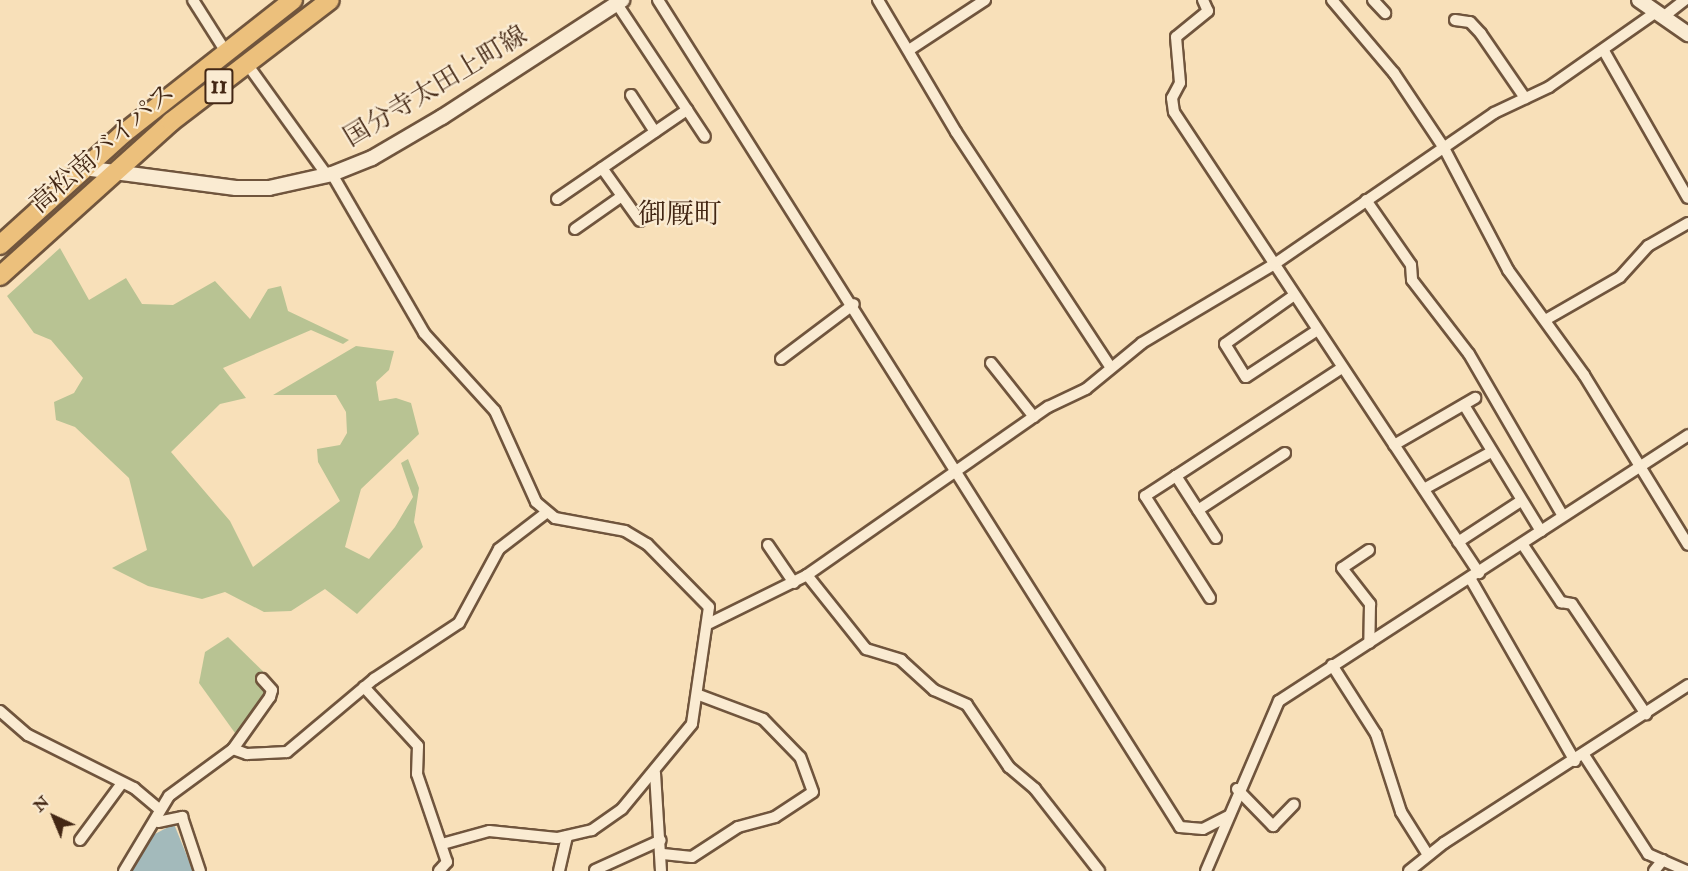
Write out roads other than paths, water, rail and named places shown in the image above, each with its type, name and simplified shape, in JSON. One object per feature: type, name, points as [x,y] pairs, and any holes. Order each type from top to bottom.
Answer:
[{"type":"highway","name":"高松南バイパス","points":[[0,245],[84,168],[293,0]]},
{"type":"highway","name":"高松南バイパス","points":[[0,276],[110,174],[330,0]]},
{"type":"main road","points":[[1639,0],[1688,34]]},
{"type":"main road","name":"国分寺太田上町線","points":[[84,168],[110,174],[269,188],[329,174],[372,158],[442,117],[614,3]]},
{"type":"street","points":[[193,0],[226,52]]},
{"type":"street","points":[[657,0],[854,304],[954,474],[1180,827],[1203,829],[1227,816]]},
{"type":"street","points":[[878,0],[1110,366]]},
{"type":"street","points":[[909,50],[985,0]]},
{"type":"street","points":[[1204,0],[1208,10],[1176,37],[1180,83],[1172,98],[1174,111],[1340,369],[1458,542],[1474,576],[1580,758],[1637,841],[1663,860],[1687,871]]},
{"type":"street","points":[[1332,0],[1394,73],[1444,148],[1508,270],[1547,319],[1638,469],[1688,545]]},
{"type":"street","points":[[1373,0],[1385,13]]},
{"type":"street","points":[[710,623],[747,600],[794,583],[807,575],[1034,417],[1086,389],[1110,366],[1273,265],[1444,148],[1685,0]]},
{"type":"street","points":[[614,3],[705,137]]},
{"type":"street","points":[[1455,20],[1470,22],[1481,34],[1525,98]]},
{"type":"street","points":[[1604,51],[1688,198]]},
{"type":"street","points":[[247,64],[329,174],[424,333],[495,411],[525,483],[546,513],[566,522],[626,531],[647,544],[699,591],[709,607],[710,623],[699,695],[692,724],[655,773],[614,814],[592,831],[567,836],[489,831],[442,844]]},
{"type":"street","points":[[632,95],[655,132]]},
{"type":"street","points":[[557,199],[687,110]]},
{"type":"street","points":[[602,168],[640,221]]},
{"type":"street","points":[[576,229],[622,196]]},
{"type":"street","points":[[1366,200],[1411,265],[1412,280],[1469,354],[1563,516]]},
{"type":"street","points":[[1547,319],[1620,277],[1648,246],[1688,223]]},
{"type":"street","points":[[1293,296],[1225,344],[1246,377],[1316,331]]},
{"type":"street","points":[[781,358],[854,304]]},
{"type":"street","points":[[991,363],[1034,417]]},
{"type":"street","points":[[1210,598],[1145,496],[1340,369]]},
{"type":"street","points":[[1394,445],[1475,398]]},
{"type":"street","points":[[1464,405],[1541,531]]},
{"type":"street","points":[[1206,871],[1237,789],[1279,701],[1332,664],[1474,576],[1688,435]]},
{"type":"street","points":[[1424,489],[1491,452]]},
{"type":"street","points":[[1198,510],[1285,453]]},
{"type":"street","points":[[1176,476],[1216,538]]},
{"type":"street","points":[[1458,542],[1521,501]]},
{"type":"street","points":[[233,749],[247,754],[287,752],[364,687],[459,623],[499,549],[546,513]]},
{"type":"street","points":[[768,545],[794,583]]},
{"type":"street","points":[[1522,545],[1561,602],[1572,604],[1646,714]]},
{"type":"street","points":[[1369,550],[1342,568],[1370,604],[1369,643]]},
{"type":"street","points":[[807,575],[866,650],[901,660],[933,690],[967,705],[1009,767],[1035,789],[1098,871]]},
{"type":"street","points":[[1332,664],[1376,734],[1401,812],[1428,855]]},
{"type":"street","points":[[124,871],[158,822],[159,809],[233,749],[270,697],[272,690],[262,679]]},
{"type":"street","points":[[1409,871],[1428,855],[1580,758],[1688,685]]},
{"type":"street","points":[[364,687],[418,746],[417,774],[442,844],[447,867],[439,871]]},
{"type":"street","points":[[663,854],[692,857],[738,827],[775,817],[813,792],[800,757],[763,719],[699,695]]},
{"type":"street","points":[[0,711],[28,735],[122,783],[159,809]]},
{"type":"street","points":[[655,773],[663,854],[661,871]]},
{"type":"street","points":[[80,840],[122,783]]},
{"type":"street","points":[[1237,789],[1273,826],[1294,804]]},
{"type":"street","points":[[158,822],[182,817],[200,871]]},
{"type":"street","points":[[559,871],[567,836]]},
{"type":"street","points":[[595,870],[661,840]]},
{"type":"street","points":[[1654,871],[1663,860]]},
{"type":"water","points":[[174,824],[193,871],[132,871],[153,835]]},
{"type":"district","name":"御厩町","points":[[680,215]]}]
